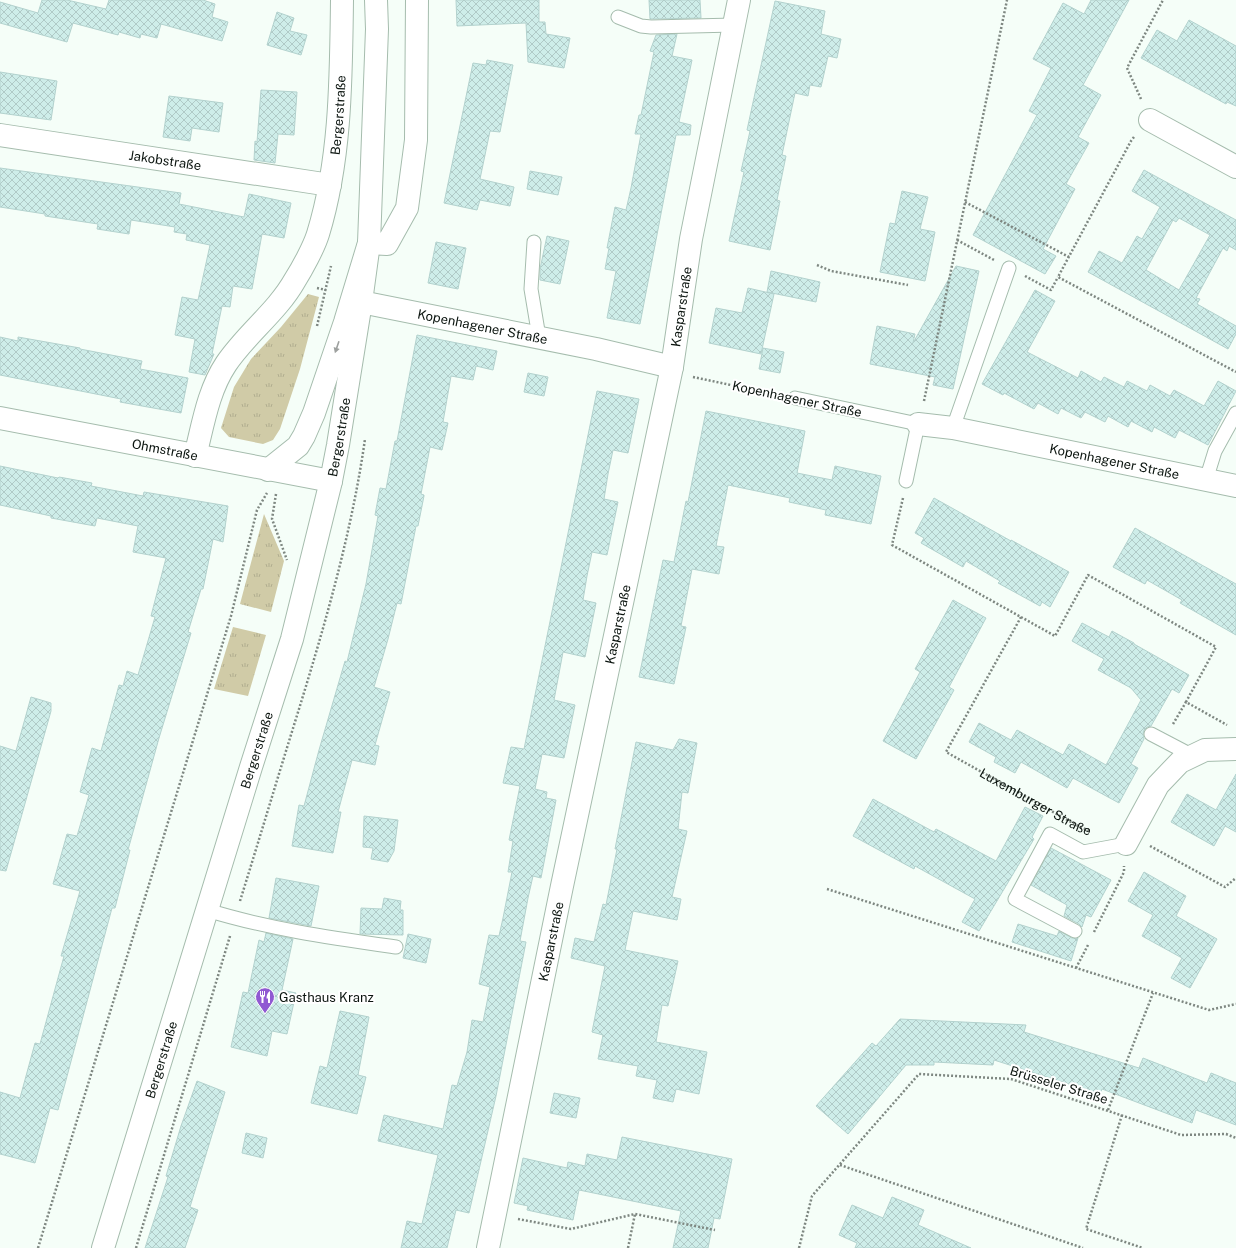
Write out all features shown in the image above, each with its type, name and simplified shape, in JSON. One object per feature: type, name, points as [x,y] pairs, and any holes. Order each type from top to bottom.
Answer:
[{"type":"street","name":"Bergerstraße","points":[[196,456],[211,394],[225,365],[247,337],[273,311],[295,281],[318,235],[330,185],[337,126],[341,66],[342,0]]},
{"type":"street","name":"Bergerstraße","points":[[103,1248],[292,639],[331,481],[361,302],[369,243],[377,29],[376,0]]},
{"type":"street","points":[[369,243],[387,244],[407,208],[416,140],[417,0]]},
{"type":"street","name":"Kasparstraße","points":[[488,1248],[672,367],[692,239],[739,0]]},
{"type":"street","points":[[1150,120],[1236,167]]},
{"type":"street","name":"Jakobstraße","points":[[0,135],[330,185]]},
{"type":"street","name":"Bergerstraße","points":[[274,471],[298,446],[314,413],[345,322],[369,243]]},
{"type":"street","name":"Kopenhagener Straße","points":[[361,302],[596,349],[672,367]]},
{"type":"street","name":"Ohmstraße","points":[[0,418],[331,481]]},
{"type":"street","name":"Kopenhagener Straße","points":[[918,424],[954,428],[1236,486]]},
{"type":"street","points":[[1128,840],[1158,785],[1180,762],[1205,750],[1236,749]]},
{"type":"lane","points":[[618,17],[641,26],[651,27],[734,26]]},
{"type":"lane","points":[[534,242],[531,289],[539,338]]},
{"type":"lane","points":[[954,428],[1009,268]]},
{"type":"lane","name":"Kopenhagener Straße","points":[[795,398],[918,424]]},
{"type":"lane","points":[[1206,480],[1215,451],[1236,413]]},
{"type":"lane","points":[[906,482],[918,424]]},
{"type":"lane","points":[[1151,734],[1193,756]]},
{"type":"lane","points":[[1075,931],[1015,899],[1050,834],[1083,852],[1128,840]]},
{"type":"lane","points":[[207,910],[235,919],[326,937],[396,947]]},
{"type":"path","points":[[924,401],[1007,0]]},
{"type":"path","points":[[1150,120],[1127,68],[1164,0]]},
{"type":"path","points":[[1040,284],[1051,290],[1131,141]]},
{"type":"path","points":[[966,202],[1068,257]]},
{"type":"path","points":[[817,265],[831,271],[908,285]]},
{"type":"path","points":[[1058,276],[1236,372]]},
{"type":"path","name":"Kopenhagener Straße","points":[[672,367],[683,375],[795,398]]},
{"type":"path","points":[[38,1248],[230,616],[257,510],[274,471]]},
{"type":"path","points":[[906,482],[892,545],[1055,636],[1088,575],[1216,647],[1164,741]]},
{"type":"path","name":"Luxemburger Straße","points":[[1021,617],[946,752],[1080,827],[1093,832]]},
{"type":"path","points":[[1186,702],[1229,726]]},
{"type":"path","points":[[1093,934],[1124,872],[1128,840],[1225,887],[1236,878]]},
{"type":"path","points":[[827,889],[1208,1010],[1236,1004]]},
{"type":"path","points":[[1076,968],[1090,941]]},
{"type":"path","points":[[1108,1110],[1153,993]]},
{"type":"path","name":"Brüsseler Straße","points":[[799,1248],[812,1196],[919,1074],[1011,1079],[1181,1134],[1226,1134],[1236,1138]]},
{"type":"path","points":[[1122,1115],[1086,1229],[1143,1248]]},
{"type":"path","points":[[840,1165],[1083,1248]]},
{"type":"path","points":[[494,1214],[571,1229],[635,1214],[715,1230]]},
{"type":"path","points":[[628,1248],[635,1214]]},
{"type":"green space","points":[[308,294],[319,297],[300,369],[280,429],[273,440],[263,444],[229,437],[221,428],[234,387],[251,359],[281,327]]},
{"type":"green space","points":[[264,514],[284,561],[271,612],[240,604]]},
{"type":"green space","points":[[233,627],[266,635],[248,696],[214,689]]},
{"type":"building","points":[[42,0],[67,0],[106,9],[109,0],[203,0],[215,4],[212,17],[228,22],[222,41],[161,24],[157,38],[141,34],[140,38],[119,32],[118,35],[73,23],[67,42],[0,23],[0,2],[38,13]]},
{"type":"building","points":[[456,0],[539,0],[539,22],[545,22],[546,34],[570,38],[564,68],[528,62],[526,23],[457,26]]},
{"type":"building","points":[[649,0],[700,0],[701,18],[650,19]]},
{"type":"building","points":[[1091,0],[1129,0],[1083,85],[1101,95],[1078,137],[1089,143],[1066,184],[1075,189],[1043,249],[1056,256],[1045,274],[973,235],[1037,115],[1029,111],[1051,68],[1033,59],[1063,3],[1084,14]]},
{"type":"building","points":[[775,1],[825,11],[821,34],[841,39],[837,58],[828,56],[821,87],[810,85],[808,96],[795,93],[782,155],[786,156],[777,200],[780,201],[770,250],[729,241],[744,172],[741,171],[750,131],[747,130]]},
{"type":"building","points":[[277,12],[294,18],[290,31],[307,35],[301,55],[267,45]]},
{"type":"building","points":[[1189,20],[1236,46],[1236,106],[1227,102],[1226,104],[1141,58],[1157,30],[1177,41]]},
{"type":"building","points":[[677,34],[672,56],[692,60],[679,122],[691,125],[690,135],[676,135],[640,324],[607,318],[616,271],[605,269],[609,248],[607,248],[615,207],[626,210],[631,188],[641,134],[635,134],[639,115],[641,115],[654,52],[650,51],[656,35]]},
{"type":"building","points":[[487,60],[513,65],[500,132],[490,131],[480,179],[514,187],[510,206],[480,200],[477,210],[444,203],[473,63],[486,65]]},
{"type":"building","points":[[0,72],[57,81],[51,120],[0,113]]},
{"type":"building","points":[[261,90],[297,92],[294,135],[278,134],[275,163],[254,160]]},
{"type":"building","points":[[169,96],[223,103],[219,132],[192,128],[190,141],[163,137]]},
{"type":"building","points":[[0,168],[181,193],[179,204],[244,217],[249,194],[291,203],[284,238],[262,234],[252,289],[233,286],[230,307],[222,306],[212,354],[214,354],[205,375],[189,372],[195,339],[175,335],[182,297],[198,300],[210,245],[186,240],[187,234],[174,232],[175,227],[131,220],[129,234],[97,229],[98,224],[0,207]]},
{"type":"building","points":[[1144,170],[1236,220],[1236,250],[1229,246],[1227,251],[1223,248],[1196,298],[1200,299],[1197,304],[1236,326],[1236,334],[1228,349],[1088,272],[1099,251],[1122,263],[1137,236],[1142,239],[1160,207],[1132,191]],"holes":[[[1179,218],[1210,235],[1179,290],[1146,270],[1173,220],[1176,222]]]},
{"type":"building","points":[[530,171],[562,177],[558,195],[527,189]]},
{"type":"building","points":[[902,191],[928,197],[920,229],[935,232],[925,281],[880,272],[890,223],[895,224]]},
{"type":"building","points":[[547,236],[569,241],[560,284],[540,280],[540,269]]},
{"type":"building","points":[[436,242],[466,248],[458,289],[428,283]]},
{"type":"building","points":[[956,266],[979,271],[953,389],[933,385],[935,377],[870,364],[877,326],[915,334],[913,343]]},
{"type":"building","points":[[771,271],[820,282],[816,302],[767,292]]},
{"type":"building","points":[[748,288],[774,294],[761,354],[709,343],[716,308],[742,313]]},
{"type":"building","points":[[1035,290],[1055,301],[1027,352],[1078,378],[1081,371],[1101,382],[1104,377],[1124,387],[1127,381],[1147,391],[1150,385],[1170,396],[1174,390],[1204,406],[1218,381],[1236,391],[1208,445],[1179,430],[1175,438],[1154,427],[1152,432],[1131,421],[1128,427],[1108,416],[1105,422],[1085,412],[1081,418],[1061,408],[1058,414],[1038,403],[1034,409],[1004,393],[1003,395],[982,384]]},
{"type":"building","points":[[417,335],[497,351],[493,370],[476,366],[473,380],[451,376],[443,422],[448,423],[442,450],[430,447],[421,494],[424,496],[418,526],[416,526],[401,604],[397,603],[374,687],[390,692],[375,745],[379,746],[375,765],[352,760],[338,812],[341,812],[333,853],[292,846],[299,805],[304,806],[345,661],[347,662],[366,584],[378,516],[375,515],[380,488],[386,489],[395,441],[397,441]]},
{"type":"building","points":[[0,337],[18,341],[18,337],[142,361],[140,369],[188,378],[181,413],[120,402],[121,399],[0,375]]},
{"type":"building","points":[[763,348],[784,352],[780,373],[759,369]]},
{"type":"building","points":[[528,373],[548,377],[544,396],[524,392]]},
{"type":"building","points":[[597,391],[639,399],[628,453],[613,450],[604,499],[618,502],[607,555],[592,552],[583,600],[596,603],[585,657],[563,652],[554,700],[575,705],[564,758],[542,754],[535,789],[547,792],[546,798],[556,800],[541,878],[533,876],[528,898],[520,941],[526,942],[496,1096],[469,1213],[456,1210],[447,1248],[401,1248],[407,1221],[422,1224],[438,1155],[378,1141],[384,1115],[443,1129],[452,1085],[457,1086],[467,1052],[472,1020],[483,1022],[490,987],[479,984],[489,935],[499,936],[503,918],[512,872],[508,872],[513,841],[509,840],[520,786],[503,783],[511,747],[524,749]]},
{"type":"building","points":[[706,411],[805,431],[797,473],[832,480],[835,466],[881,476],[871,524],[825,515],[826,510],[789,502],[790,498],[728,485],[716,546],[724,547],[719,574],[692,569],[681,626],[686,627],[674,684],[639,677],[663,560],[674,562],[686,501],[688,502]]},
{"type":"building","points":[[0,466],[58,478],[92,483],[91,486],[143,496],[144,492],[228,506],[223,542],[213,539],[203,589],[201,589],[188,632],[191,633],[159,738],[128,850],[130,850],[115,908],[112,908],[58,1110],[50,1108],[35,1163],[0,1154],[0,1092],[20,1098],[35,1043],[40,1044],[64,956],[61,956],[80,891],[53,884],[67,834],[77,836],[89,795],[80,792],[92,748],[101,751],[119,685],[123,686],[127,671],[138,675],[155,617],[151,616],[166,558],[133,552],[138,526],[97,518],[95,526],[51,518],[51,516],[0,505]]},
{"type":"building","points":[[934,498],[1069,572],[1050,607],[1042,602],[1040,606],[998,583],[1000,581],[966,561],[963,567],[921,543],[924,538],[915,533]]},
{"type":"building","points":[[1135,528],[1236,584],[1236,635],[1180,603],[1182,600],[1147,580],[1145,584],[1113,567]]},
{"type":"building","points":[[953,600],[986,618],[949,687],[954,690],[916,759],[883,741],[920,672],[915,669]]},
{"type":"building","points":[[1082,623],[1109,637],[1112,631],[1189,675],[1179,693],[1172,689],[1151,726],[1144,730],[1144,739],[1131,764],[1138,768],[1119,803],[1073,778],[1067,788],[1021,762],[1015,773],[994,762],[996,757],[969,742],[979,723],[1011,740],[1017,730],[1063,755],[1069,744],[1106,765],[1141,700],[1131,688],[1098,670],[1104,659],[1072,641]]},
{"type":"building","points":[[31,697],[51,703],[51,711],[6,871],[0,870],[0,746],[16,751]]},
{"type":"building","points":[[679,739],[697,743],[688,793],[682,792],[678,829],[687,831],[672,897],[681,899],[677,920],[633,911],[625,950],[678,961],[668,1006],[662,1005],[656,1042],[707,1052],[699,1094],[676,1089],[673,1102],[653,1098],[657,1080],[636,1076],[638,1066],[598,1059],[603,1035],[592,1032],[605,966],[571,958],[575,938],[594,942],[603,904],[606,905],[617,849],[615,849],[636,742],[673,750]]},
{"type":"building","points":[[1236,774],[1236,832],[1225,826],[1214,846],[1171,822],[1187,794],[1216,810]]},
{"type":"building","points":[[873,799],[934,832],[936,829],[996,861],[1025,807],[1043,816],[1032,837],[1034,839],[979,931],[962,922],[975,899],[915,866],[914,869],[853,836]]},
{"type":"building","points":[[364,816],[398,820],[394,851],[388,862],[371,859],[373,848],[363,847]]},
{"type":"building","points":[[1051,848],[1111,880],[1091,917],[1086,915],[1082,927],[1064,916],[1067,905],[1031,885]]},
{"type":"building","points":[[1144,872],[1186,896],[1176,916],[1217,939],[1190,988],[1171,978],[1182,958],[1142,936],[1153,915],[1128,901]]},
{"type":"building","points":[[276,878],[319,886],[311,926],[269,918]]},
{"type":"building","points":[[384,898],[401,901],[400,910],[403,910],[403,935],[360,934],[361,908],[382,909]]},
{"type":"building","points":[[1018,924],[1057,936],[1059,931],[1072,938],[1078,938],[1071,961],[1012,942]]},
{"type":"building","points":[[266,933],[293,939],[282,990],[296,993],[287,1034],[272,1031],[267,1056],[231,1047],[243,992],[248,993],[259,940],[264,942]]},
{"type":"building","points":[[408,934],[431,939],[426,963],[403,958]]},
{"type":"building","points":[[340,1011],[369,1017],[358,1075],[366,1077],[357,1114],[311,1103],[320,1066],[327,1068]]},
{"type":"building","points":[[900,1019],[1026,1025],[1024,1032],[1139,1068],[1143,1058],[1207,1083],[1211,1073],[1236,1083],[1236,1125],[1196,1110],[1192,1123],[1102,1089],[1100,1094],[994,1060],[993,1065],[934,1062],[934,1065],[906,1065],[848,1134],[816,1106],[872,1043],[876,1046]]},
{"type":"building","points":[[197,1081],[225,1092],[190,1207],[198,1210],[185,1248],[145,1248],[168,1177],[166,1176],[181,1126]]},
{"type":"building","points":[[554,1093],[580,1098],[576,1118],[550,1113]]},
{"type":"building","points":[[246,1133],[267,1138],[263,1158],[242,1153]]},
{"type":"building","points":[[622,1137],[732,1159],[720,1219],[714,1218],[708,1248],[673,1248],[681,1211],[579,1190],[573,1220],[527,1210],[528,1206],[514,1203],[523,1158],[567,1168],[568,1162],[585,1166],[587,1154],[617,1160]]},
{"type":"building","points":[[892,1197],[924,1210],[918,1225],[971,1248],[855,1248],[857,1243],[839,1235],[852,1205],[883,1218]]},
{"type":"place","name":"Gasthaus Kranz","points":[[265,1014]]}]
